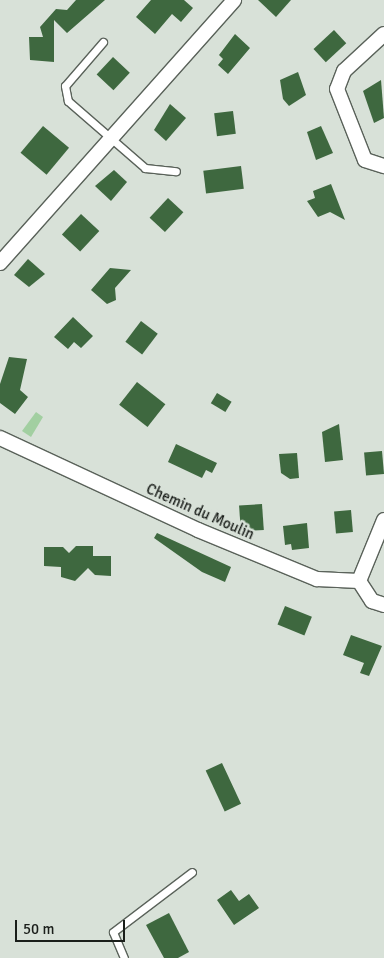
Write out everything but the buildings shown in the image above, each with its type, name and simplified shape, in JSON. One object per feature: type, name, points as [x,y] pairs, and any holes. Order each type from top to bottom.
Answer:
[{"type":"street","points":[[0,263],[234,0]]},
{"type":"street","points":[[384,34],[344,71],[337,90],[365,160],[384,166]]},
{"type":"street","name":"Chemin du Moulin","points":[[0,438],[198,530],[317,579],[359,581]]},
{"type":"street","points":[[384,520],[359,581],[372,601],[384,605]]},
{"type":"lane","points":[[103,42],[65,86],[68,101],[145,168],[176,171]]},
{"type":"lane","points":[[124,958],[112,932],[192,872]]},
{"type":"shaded area","points":[[36,412],[43,417],[31,437],[22,431]]}]
